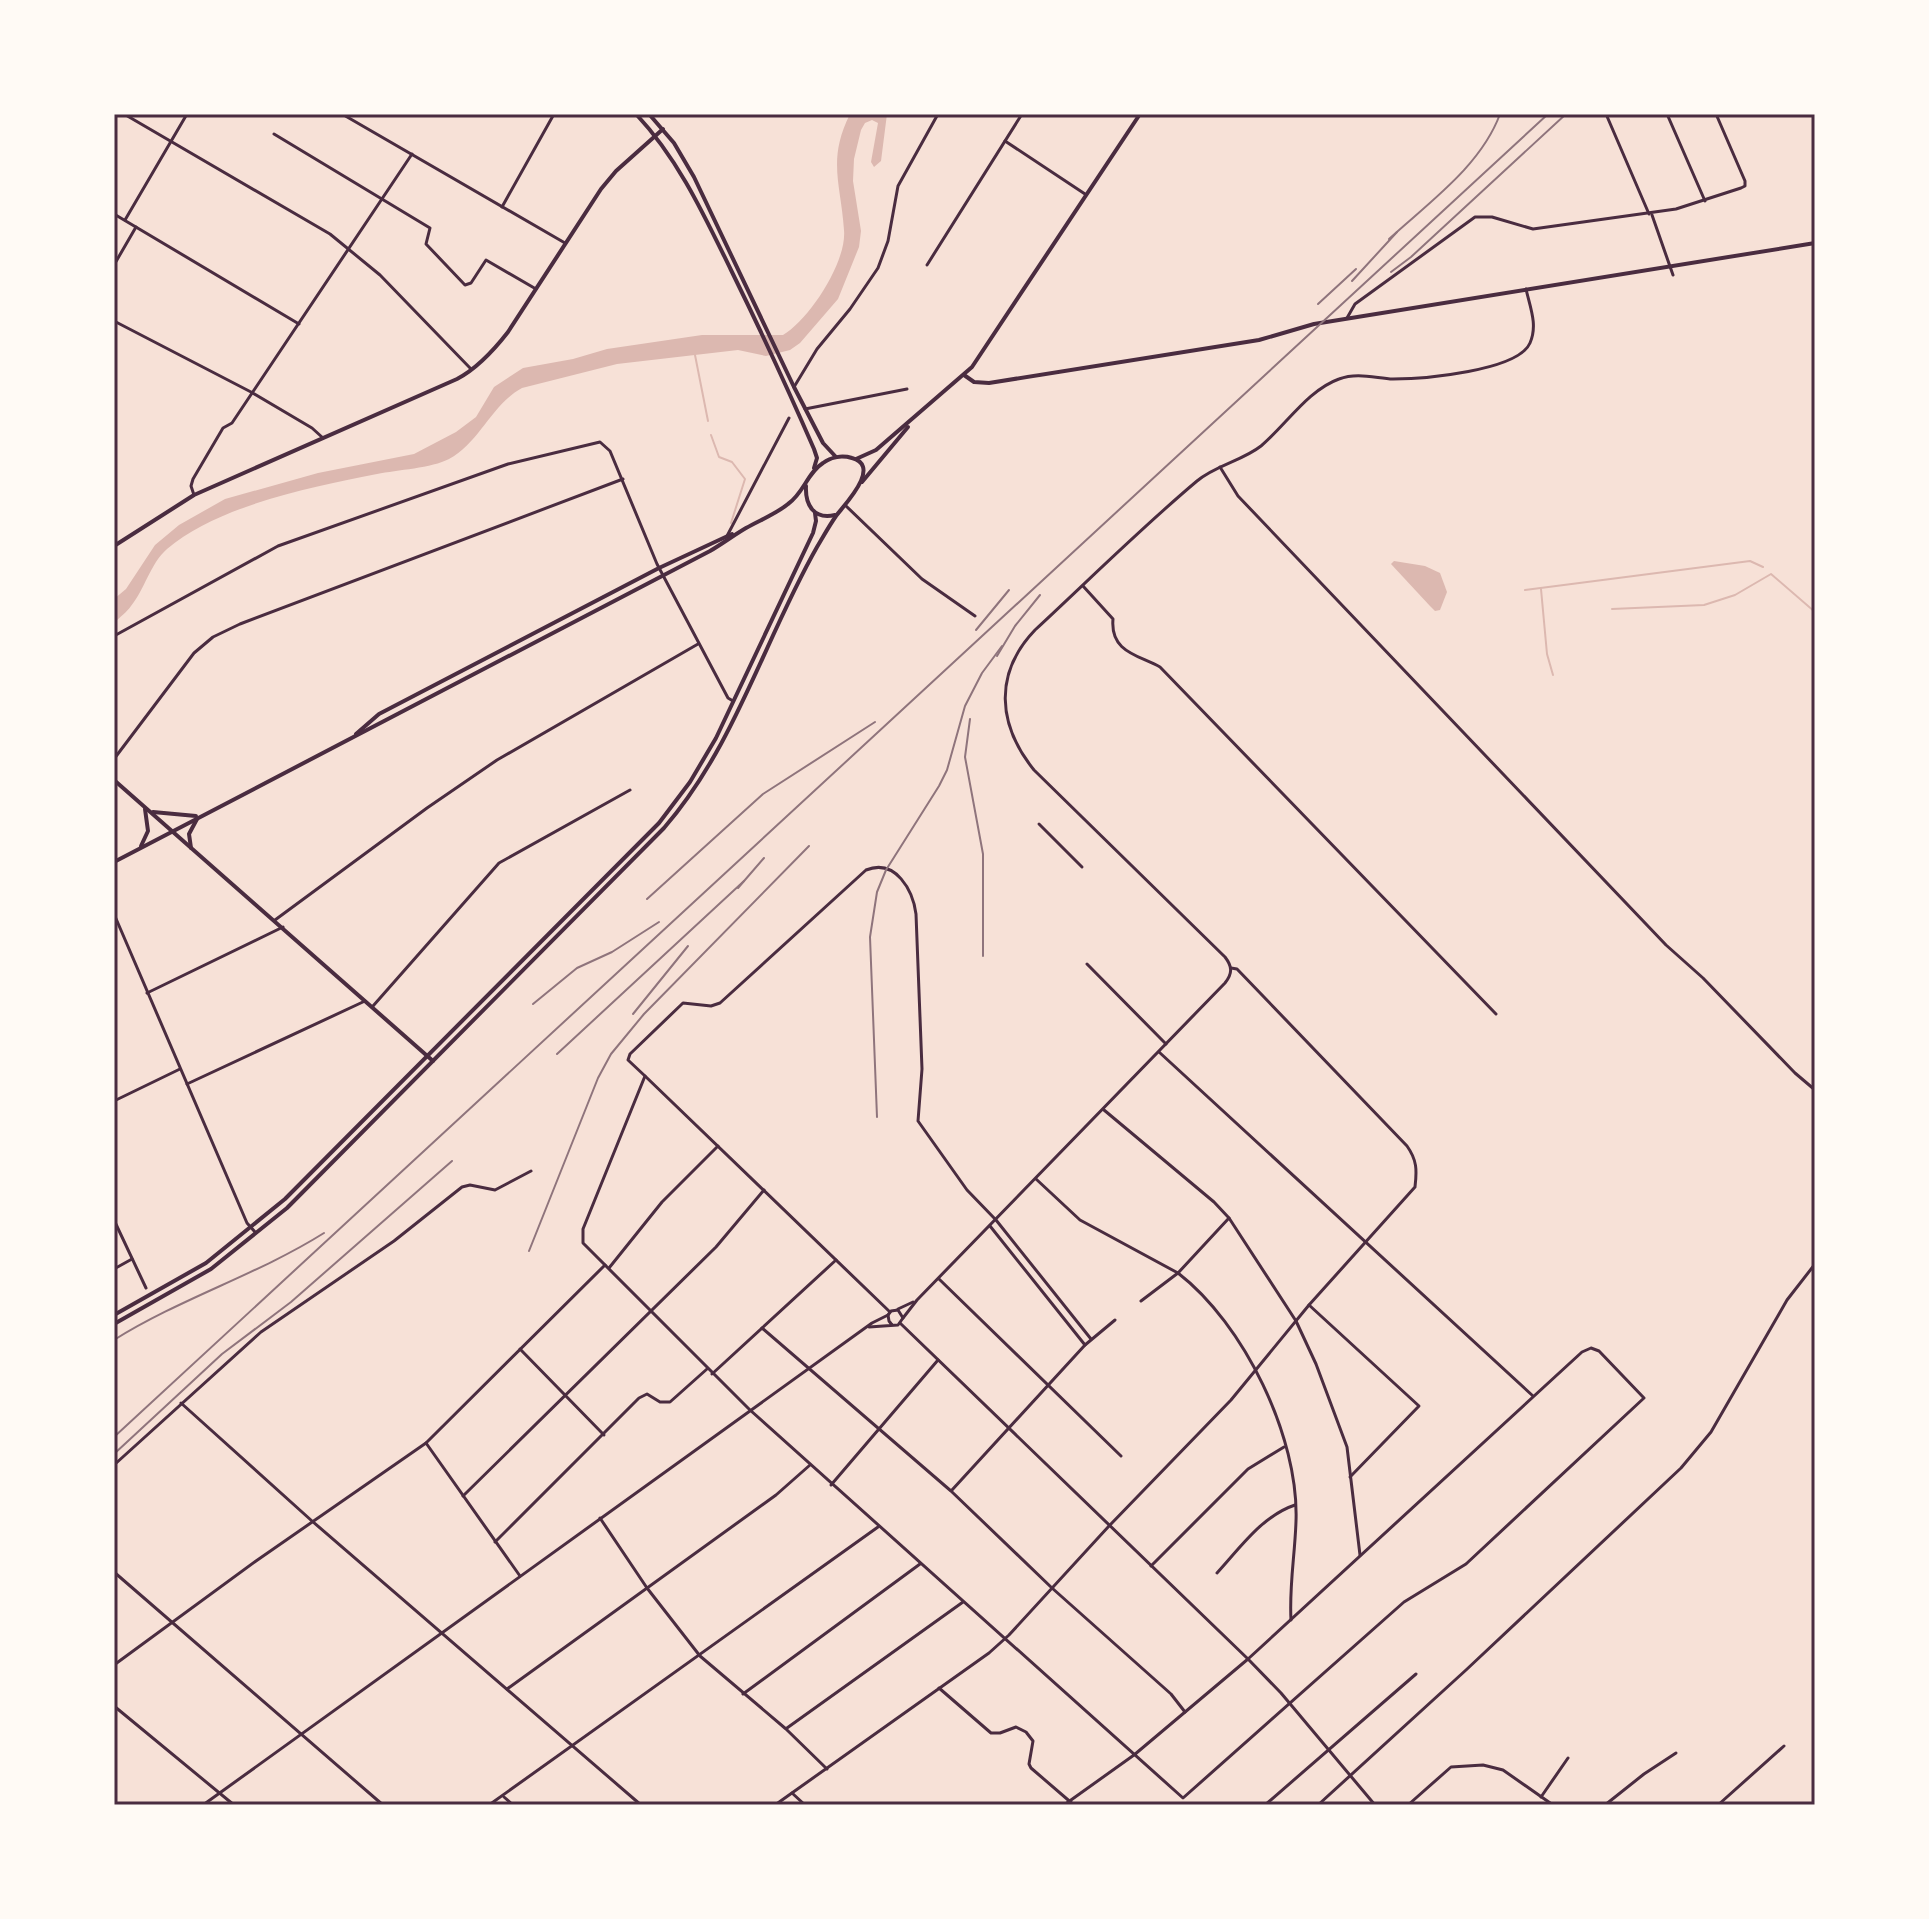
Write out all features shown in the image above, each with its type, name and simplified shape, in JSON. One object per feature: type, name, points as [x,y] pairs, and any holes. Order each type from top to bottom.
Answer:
[{"type":"main road","points":[[636,114],[655,135],[686,180],[738,278]]},
{"type":"main road","points":[[649,114],[663,129],[694,177],[791,389],[817,458],[806,484],[789,504]]},
{"type":"main road","points":[[812,472],[836,457],[856,459],[876,450],[964,375],[1140,114]]},
{"type":"main road","points":[[115,544],[194,495],[457,379],[471,369],[498,345],[601,189],[663,129]]},
{"type":"main road","points":[[964,375],[974,382],[989,383],[1188,353],[1259,340],[1305,326],[1347,318],[1815,243]]},
{"type":"main road","points":[[791,389],[823,443],[836,457]]},
{"type":"main road","points":[[114,1324],[196,1278],[257,1234],[301,1195],[664,828],[695,790],[716,755],[806,567],[860,483],[911,422]]},
{"type":"main road","points":[[856,459],[863,469],[860,483]]},
{"type":"main road","points":[[806,484],[808,504],[815,513],[825,517],[838,515]]},
{"type":"main road","points":[[114,862],[663,576],[789,504],[808,504]]},
{"type":"main road","points":[[114,1315],[194,1271],[251,1228],[305,1181],[672,807],[703,761],[733,701],[813,533],[815,513]]},
{"type":"main road","points":[[353,737],[379,714],[659,568],[742,530]]},
{"type":"main road","points":[[758,649],[765,652]]},
{"type":"main road","points":[[114,780],[433,1061]]},
{"type":"main road","points":[[139,849],[148,831],[144,807]]},
{"type":"main road","points":[[150,812],[200,817]]},
{"type":"main road","points":[[192,850],[189,834],[200,817]]},
{"type":"main road","points":[[583,899],[589,905]]},
{"type":"main road","points":[[527,955],[533,961]]},
{"type":"street","points":[[124,114],[298,214],[350,250],[396,291],[471,369]]},
{"type":"street","points":[[125,220],[187,114]]},
{"type":"street","points":[[342,114],[565,243]]},
{"type":"street","points":[[502,207],[554,114]]},
{"type":"street","points":[[791,389],[878,268],[888,241],[898,186],[938,114]]},
{"type":"street","points":[[927,265],[1022,114]]},
{"type":"street","points":[[1606,114],[1673,275]]},
{"type":"street","points":[[1667,114],[1705,201]]},
{"type":"street","points":[[1347,318],[1355,304],[1475,217],[1492,217],[1533,229],[1650,214],[1705,201],[1745,186],[1716,114]]},
{"type":"street","points":[[274,134],[430,228],[426,244],[465,285],[469,284],[486,260],[536,289]]},
{"type":"street","points":[[1005,141],[1087,195]]},
{"type":"street","points":[[194,495],[191,486],[223,428],[232,423],[412,154]]},
{"type":"street","points":[[114,214],[299,324]]},
{"type":"street","points":[[114,265],[136,227]]},
{"type":"street","points":[[869,1327],[900,1323],[917,1300],[1217,991],[1228,978],[1231,968],[1225,957],[1034,770],[1013,736],[1005,697],[1008,671],[1025,640],[1198,480],[1256,450],[1324,387],[1340,378],[1428,376],[1489,367],[1517,358],[1528,347],[1534,331],[1526,289]]},
{"type":"street","points":[[114,321],[251,392],[324,438]]},
{"type":"street","points":[[805,409],[907,389]]},
{"type":"street","points":[[727,536],[789,418]]},
{"type":"street","points":[[114,636],[278,546],[508,464],[600,442],[610,451],[663,576],[728,698],[733,701]]},
{"type":"street","points":[[1220,467],[1238,496],[1666,945],[1815,1090]]},
{"type":"street","points":[[114,759],[194,653],[213,637],[240,624],[623,479]]},
{"type":"street","points":[[845,505],[922,579],[975,616]]},
{"type":"street","points":[[1083,586],[1113,619],[1114,636],[1123,649],[1160,667],[1496,1014]]},
{"type":"street","points":[[275,920],[488,766],[698,644]]},
{"type":"street","points":[[373,1006],[499,863],[630,790]]},
{"type":"street","points":[[1039,824],[1082,867]]},
{"type":"street","points":[[892,1325],[889,1314],[836,1260],[628,1060],[630,1054],[677,1006],[692,1002],[711,1006],[720,1003],[866,870],[878,867],[903,879],[914,899],[922,1069],[918,1121],[967,1190],[996,1220],[1091,1339]]},
{"type":"street","points":[[114,914],[251,1228],[257,1234]]},
{"type":"street","points":[[147,993],[283,927]]},
{"type":"street","points":[[1087,964],[1166,1044]]},
{"type":"street","points":[[775,1805],[1004,1640],[1255,1371],[1309,1305],[1415,1187],[1417,1168],[1414,1155],[1275,1006],[1237,969],[1231,968]]},
{"type":"street","points":[[187,1084],[366,1000]]},
{"type":"street","points":[[1159,1052],[1533,1396]]},
{"type":"street","points":[[114,1101],[180,1069]]},
{"type":"street","points":[[645,1076],[581,1234],[585,1246],[712,1374],[831,1485],[1004,1640],[1134,1755],[1183,1798],[1404,1602],[1466,1564],[1644,1398],[1599,1351],[1591,1348],[1582,1352],[1248,1659],[1134,1755],[1064,1805]]},
{"type":"street","points":[[1104,1110],[1205,1193],[1229,1218],[1296,1321],[1347,1447],[1360,1555]]},
{"type":"street","points":[[114,1665],[312,1521],[426,1443],[606,1267],[662,1202],[718,1146]]},
{"type":"street","points":[[114,1465],[261,1332],[394,1241],[462,1187],[470,1185],[495,1190],[531,1171]]},
{"type":"street","points":[[1036,1179],[1080,1220],[1178,1273],[1203,1294],[1226,1320],[1273,1407],[1294,1486],[1296,1521],[1289,1591],[1291,1620]]},
{"type":"street","points":[[463,1496],[727,1235],[764,1190]]},
{"type":"street","points":[[1141,1301],[1178,1273],[1229,1218]]},
{"type":"street","points":[[114,1220],[146,1288]]},
{"type":"street","points":[[990,1226],[1085,1345]]},
{"type":"street","points":[[114,1269],[132,1259]]},
{"type":"street","points":[[712,1374],[836,1260]]},
{"type":"street","points":[[1318,1805],[1688,1461],[1719,1419],[1796,1285],[1815,1264]]},
{"type":"street","points":[[939,1279],[1121,1456]]},
{"type":"street","points":[[203,1805],[750,1410],[869,1327],[917,1300]]},
{"type":"street","points":[[1309,1305],[1419,1406],[1350,1477]]},
{"type":"street","points":[[896,1310],[903,1318]]},
{"type":"street","points":[[951,1491],[1085,1345],[1115,1320]]},
{"type":"street","points":[[900,1323],[1248,1659],[1375,1805]]},
{"type":"street","points":[[762,1328],[951,1491],[1052,1588],[1171,1694],[1186,1712]]},
{"type":"street","points":[[520,1349],[604,1435]]},
{"type":"street","points":[[831,1485],[938,1360]]},
{"type":"street","points":[[495,1542],[639,1398],[647,1394],[660,1402],[670,1402],[707,1369]]},
{"type":"street","points":[[181,1403],[312,1521],[641,1805]]},
{"type":"street","points":[[426,1443],[520,1576]]},
{"type":"street","points":[[1151,1566],[1248,1469],[1284,1447]]},
{"type":"street","points":[[506,1690],[776,1495],[810,1465]]},
{"type":"street","points":[[1217,1573],[1263,1523],[1282,1509],[1295,1505]]},
{"type":"street","points":[[600,1518],[647,1588],[700,1656],[786,1729],[827,1769]]},
{"type":"street","points":[[489,1805],[878,1527]]},
{"type":"street","points":[[742,1694],[920,1564]]},
{"type":"street","points":[[114,1572],[383,1805]]},
{"type":"street","points":[[786,1729],[963,1602]]},
{"type":"street","points":[[1265,1805],[1416,1674]]},
{"type":"street","points":[[939,1688],[991,1733],[1016,1727],[1026,1732],[1033,1741],[1031,1768],[1074,1805]]},
{"type":"street","points":[[114,1706],[234,1805]]},
{"type":"street","points":[[1718,1805],[1784,1746]]},
{"type":"street","points":[[1605,1805],[1676,1753]]},
{"type":"street","points":[[1541,1797],[1568,1758]]},
{"type":"street","points":[[1408,1805],[1451,1767],[1483,1765],[1503,1770],[1553,1805]]},
{"type":"street","points":[[792,1793],[805,1805]]},
{"type":"street","points":[[502,1796],[513,1805]]},
{"type":"street","points":[[1364,1805],[1369,1800]]},
{"type":"shaded area","points":[[850,114],[887,114],[881,161],[874,167],[871,162],[878,123],[872,120],[865,123],[861,130],[854,159],[853,181],[861,231],[859,247],[838,299],[800,343],[790,350],[766,356],[738,350],[617,364],[522,388],[502,403],[469,443],[449,459],[267,500],[239,509],[188,534],[161,555],[136,599],[114,623],[114,599],[126,589],[155,545],[179,525],[225,499],[318,473],[414,454],[456,432],[476,417],[494,387],[523,368],[607,349],[702,335],[783,335],[815,304],[839,258],[844,230],[837,159]]},
{"type":"shaded area","points":[[1394,561],[1425,566],[1440,573],[1447,592],[1440,610],[1435,611],[1430,606],[1391,564]]},
{"type":"waterway","points":[[695,355],[708,421]]},
{"type":"waterway","points":[[711,435],[719,457],[732,462],[745,479],[731,523]]},
{"type":"waterway","points":[[1525,590],[1750,561],[1763,567]]},
{"type":"waterway","points":[[1612,609],[1704,605],[1735,595],[1771,574],[1815,612]]},
{"type":"waterway","points":[[1541,589],[1547,654],[1553,675]]},
{"type":"railway","points":[[1389,239],[1467,167],[1491,133],[1500,114]]},
{"type":"railway","points":[[114,1437],[1548,114]]},
{"type":"railway","points":[[1391,272],[1566,114]]},
{"type":"railway","points":[[1352,281],[1397,232]]},
{"type":"railway","points":[[1318,304],[1356,269]]},
{"type":"railway","points":[[976,630],[1009,590]]},
{"type":"railway","points":[[997,656],[1015,626],[1040,595]]},
{"type":"railway","points":[[877,1117],[870,937],[877,892],[886,870],[939,786],[947,770],[965,706],[982,673],[1002,646]]},
{"type":"railway","points":[[970,719],[965,757],[983,854],[983,956]]},
{"type":"railway","points":[[647,899],[763,794],[875,722]]},
{"type":"railway","points":[[529,1251],[598,1078],[611,1054],[644,1014],[809,846]]},
{"type":"railway","points":[[738,888],[764,858]]},
{"type":"railway","points":[[557,1054],[744,881]]},
{"type":"railway","points":[[533,1004],[577,968],[612,952],[659,922]]},
{"type":"railway","points":[[633,1014],[688,946]]},
{"type":"railway","points":[[114,1454],[222,1354],[291,1302],[452,1161]]},
{"type":"railway","points":[[114,1340],[324,1233]]}]
